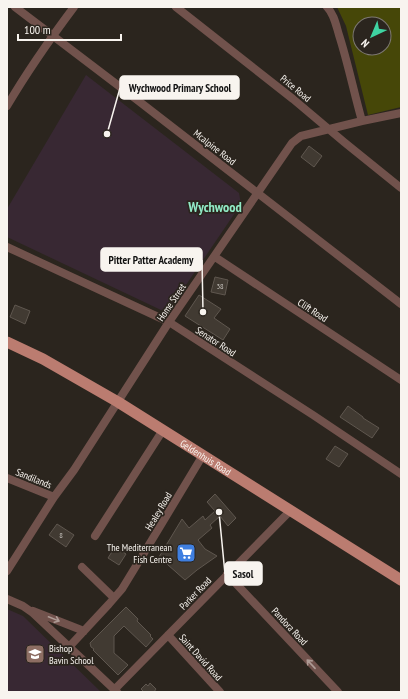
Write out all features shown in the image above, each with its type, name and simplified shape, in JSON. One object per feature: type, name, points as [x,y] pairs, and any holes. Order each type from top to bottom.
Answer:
[{"type":"main road","name":"Geldenhuis Road","points":[[7,342],[43,359],[118,402],[401,580]]},
{"type":"street","name":"Mcalpine Road","points":[[15,7],[258,192],[401,304]]},
{"type":"street","points":[[7,106],[19,85],[74,7]]},
{"type":"street","name":"Price Road","points":[[176,7],[293,98],[401,188]]},
{"type":"street","points":[[327,7],[330,10],[335,22],[343,47],[362,121]]},
{"type":"street","name":"Home Street","points":[[7,570],[54,497],[74,470],[169,322],[296,139],[301,136],[329,129],[401,113]]},
{"type":"street","name":"Senator Road","points":[[7,246],[169,322],[401,474]]},
{"type":"street","name":"Clift Road","points":[[215,257],[401,380]]},
{"type":"street","points":[[95,536],[163,430]]},
{"type":"street","name":"Healey Road","points":[[69,647],[122,589],[202,455]]},
{"type":"street","name":"Sandilands","points":[[7,478],[54,497]]},
{"type":"street","name":"Parker Road","points":[[115,691],[227,574],[291,510]]},
{"type":"street","points":[[82,567],[114,598]]},
{"type":"street","name":"Pandora Road","points":[[227,574],[338,692]]},
{"type":"street","points":[[7,600],[84,631]]},
{"type":"street","points":[[23,606],[35,615],[115,691]]},
{"type":"street","name":"Saint David Road","points":[[168,635],[220,692]]},
{"type":"shaded area","points":[[337,7],[401,7],[401,107],[368,115],[353,56],[392,56],[392,16],[352,16],[352,50],[346,26]]},
{"type":"shaded area","points":[[86,75],[239,193],[241,204],[171,307],[161,310],[7,237],[7,209]]},
{"type":"shaded area","name":"Bishop Bavin School","points":[[7,609],[23,616],[101,692],[7,692]]},
{"type":"building","points":[[309,146],[322,156],[314,167],[301,157]]},
{"type":"building","points":[[215,277],[228,280],[225,295],[211,292]]},
{"type":"building","points":[[199,295],[221,309],[214,318],[230,329],[223,340],[185,316]]},
{"type":"building","points":[[15,305],[30,311],[25,324],[10,317]]},
{"type":"building","points":[[348,406],[379,428],[372,438],[340,417]]},
{"type":"building","points":[[335,446],[348,454],[339,467],[326,459]]},
{"type":"building","name":"The Mediterranean Fish Centre","points":[[215,494],[236,518],[228,526],[220,516],[210,525],[212,528],[198,540],[205,549],[217,556],[185,580],[159,557],[182,519],[189,528],[203,516],[205,520],[215,511],[207,502]]},
{"type":"building","points":[[57,524],[74,535],[66,547],[49,535]]},
{"type":"building","points":[[115,547],[126,554],[119,565],[108,558]]},
{"type":"building","points":[[126,607],[138,619],[137,621],[153,639],[146,647],[124,626],[114,636],[114,653],[128,665],[118,675],[93,650],[94,649],[91,647],[90,643]]},
{"type":"building","points":[[150,683],[156,689],[154,692],[142,692],[143,691],[141,689],[146,684],[148,686]]},
{"type":"place","name":"Wychwood Primary School","points":[[107,134]]},
{"type":"place","name":"Pitter Patter Academy","points":[[203,312]]},
{"type":"place","name":"Sasol","points":[[219,512]]},
{"type":"place","name":"The Mediterranean Fish Centre","points":[[186,553]]},
{"type":"place","name":"Bishop Bavin School","points":[[35,654]]},
{"type":"district","name":"Wychwood","points":[[215,207]]}]
